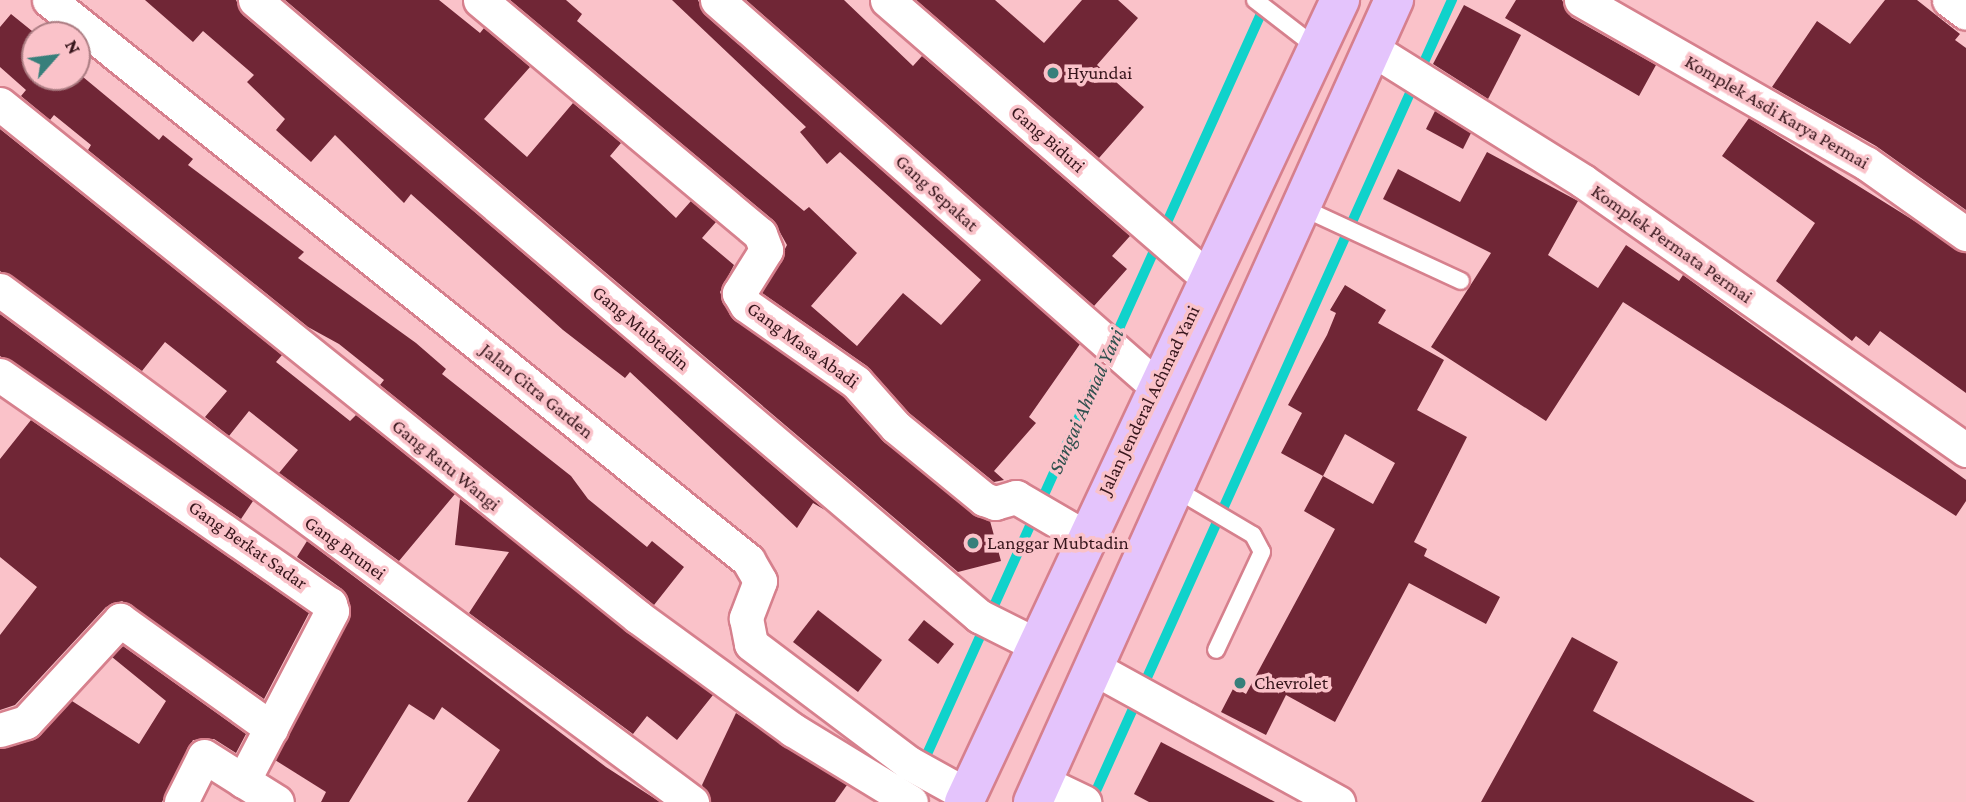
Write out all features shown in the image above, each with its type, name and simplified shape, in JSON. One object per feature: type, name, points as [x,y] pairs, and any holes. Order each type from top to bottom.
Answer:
[{"type":"highway","name":"Jalan Jenderal Achmad Yani","points":[[965,799],[1083,536],[1340,0]]},
{"type":"highway","points":[[1037,792],[1171,487],[1394,0]]},
{"type":"highway","points":[[1253,184],[1300,206]]},
{"type":"street","name":"Jalan Citra Garden","points":[[49,0],[748,560],[760,581],[746,618],[751,644],[910,783],[965,799]]},
{"type":"street","name":"Gang Mubtadin","points":[[255,0],[988,621],[1035,643]]},
{"type":"street","name":"Gang Masa Abadi","points":[[480,0],[760,234],[766,250],[739,293],[746,305],[856,382],[896,427],[984,499],[1037,509],[1083,536]]},
{"type":"street","name":"Gang Sepakat","points":[[717,0],[1156,386]]},
{"type":"street","name":"Gang Biduri","points":[[887,0],[1209,278]]},
{"type":"street","name":"Komplek Asdi Karya Permai","points":[[1581,0],[1866,163],[1966,234]]},
{"type":"street","points":[[1949,0],[1966,13]]},
{"type":"street","name":"Komplek Permata Permai","points":[[1372,49],[1583,181],[1966,450]]},
{"type":"street","name":"Gang Ratu Wangi","points":[[0,104],[638,617],[793,730],[910,783]]},
{"type":"street","name":"Gang Brunei","points":[[0,290],[692,802]]},
{"type":"street","name":"Gang Berkat Sadar","points":[[0,375],[330,604],[332,611],[243,781]]},
{"type":"street","points":[[0,730],[26,722],[120,620],[271,728]]},
{"type":"street","points":[[1092,667],[1338,802]]},
{"type":"street","points":[[181,802],[204,756],[277,802]]},
{"type":"street","points":[[1037,792],[1084,802]]},
{"type":"lane","points":[[1255,0],[1317,48]]},
{"type":"lane","points":[[1300,206],[1461,281]]},
{"type":"lane","points":[[1171,487],[1252,535],[1262,552],[1216,650]]},
{"type":"building","points":[[145,0],[236,0],[243,15],[825,510],[813,503],[797,528],[630,372],[625,378],[563,330],[411,194],[404,203],[335,135],[311,162],[276,130],[285,119],[247,82],[254,75],[203,31],[193,42]]},
{"type":"building","points":[[285,0],[439,0],[480,33],[484,28],[530,67],[484,119],[527,157],[573,103],[621,143],[610,156],[676,218],[691,201],[716,222],[702,238],[734,265],[720,292],[730,315],[843,396],[884,442],[990,521],[1001,561],[958,572]]},
{"type":"building","points":[[510,0],[566,0],[582,14],[577,21],[804,211],[809,207],[857,253],[811,306],[857,346],[903,293],[941,325],[981,280],[840,152],[827,164],[800,132],[806,127],[672,0],[698,0],[704,14],[1080,344],[1029,417],[1036,423],[994,471],[1004,480],[994,482],[909,413],[867,366],[762,293],[787,245],[773,220]]},
{"type":"building","points":[[746,0],[844,0],[913,66],[922,56],[1130,236],[1112,256],[1127,269],[1094,306]]},
{"type":"building","points":[[916,0],[995,0],[1044,43],[1082,0],[1118,0],[1138,18],[1097,65],[1144,107],[1099,158]]},
{"type":"building","points":[[1516,0],[1562,0],[1571,17],[1656,65],[1639,96],[1505,18]]},
{"type":"building","points":[[1885,0],[1917,0],[1960,34],[1955,40],[1966,48],[1966,210],[1876,146],[1772,87],[1817,21],[1850,44]]},
{"type":"building","points":[[1464,5],[1521,35],[1488,99],[1433,64]]},
{"type":"building","points":[[11,14],[21,22],[21,86],[0,67],[0,27]]},
{"type":"building","points":[[91,84],[159,140],[163,135],[193,159],[188,165],[304,252],[298,258],[416,343],[446,369],[442,374],[571,476],[588,499],[647,547],[652,541],[684,567],[654,605],[380,385],[384,380],[339,344],[308,327],[88,150],[91,145],[54,115],[50,120],[21,96],[25,91],[91,91]]},
{"type":"building","points":[[1435,111],[1471,133],[1463,149],[1426,129]]},
{"type":"building","points":[[1749,118],[1966,253],[1966,393],[1880,331],[1869,346],[1856,336],[1852,341],[1776,281],[1815,223],[1722,156]]},
{"type":"building","points":[[0,129],[282,355],[276,362],[350,421],[356,415],[455,494],[399,561],[279,473],[298,450],[249,411],[229,436],[205,417],[227,391],[165,342],[142,371],[0,271]]},
{"type":"building","points":[[1487,152],[1578,201],[1548,255],[1598,288],[1626,245],[1679,281],[1683,275],[1966,480],[1966,501],[1956,516],[1623,302],[1546,421],[1431,347],[1491,253],[1383,199],[1398,169],[1460,202]]},
{"type":"building","points":[[1345,285],[1386,310],[1378,323],[1444,360],[1417,410],[1467,437],[1414,542],[1427,549],[1424,556],[1500,597],[1486,624],[1409,583],[1335,722],[1286,695],[1266,735],[1221,712],[1234,687],[1246,694],[1335,529],[1304,511],[1323,476],[1281,453],[1302,413],[1288,405],[1327,335],[1336,313],[1330,310]],"holes":[[[1345,434],[1395,463],[1373,504],[1323,476]]]},
{"type":"building","points":[[0,314],[253,501],[241,519],[0,356]]},
{"type":"building","points":[[31,420],[309,613],[264,699],[122,601],[106,607],[15,705],[0,710],[0,635],[37,587],[0,557],[0,459]]},
{"type":"building","points":[[460,499],[713,695],[677,740],[647,716],[633,734],[469,613],[509,552],[455,545]]},
{"type":"building","points":[[307,541],[606,767],[660,802],[467,802],[500,750],[442,707],[434,720],[409,704],[349,802],[321,802],[326,792],[275,760],[349,619],[342,589],[297,557]]},
{"type":"building","points":[[818,610],[882,660],[858,692],[793,642]]},
{"type":"building","points":[[924,620],[954,644],[938,664],[908,640]]},
{"type":"building","points":[[1572,637],[1618,662],[1593,711],[1755,802],[1481,802]]},
{"type":"building","points":[[123,646],[246,734],[236,753],[214,739],[193,740],[162,802],[0,802],[0,749],[40,735],[72,701],[139,744],[166,701],[112,657]]},
{"type":"building","points":[[736,713],[847,785],[835,802],[711,802],[702,785]]},
{"type":"building","points":[[1161,742],[1275,802],[1149,802],[1134,794]]},
{"type":"waterway","name":"Sungai Ahmad Yani","points":[[1091,802],[1452,0]]},
{"type":"waterway","name":"Sungai Ahmad Yani","points":[[923,763],[1265,5]]},
{"type":"place","name":"Hyundai","points":[[1053,73]]},
{"type":"place","name":"Langgar Mubtadin","points":[[973,543]]},
{"type":"place","name":"Chevrolet","points":[[1240,683]]}]
